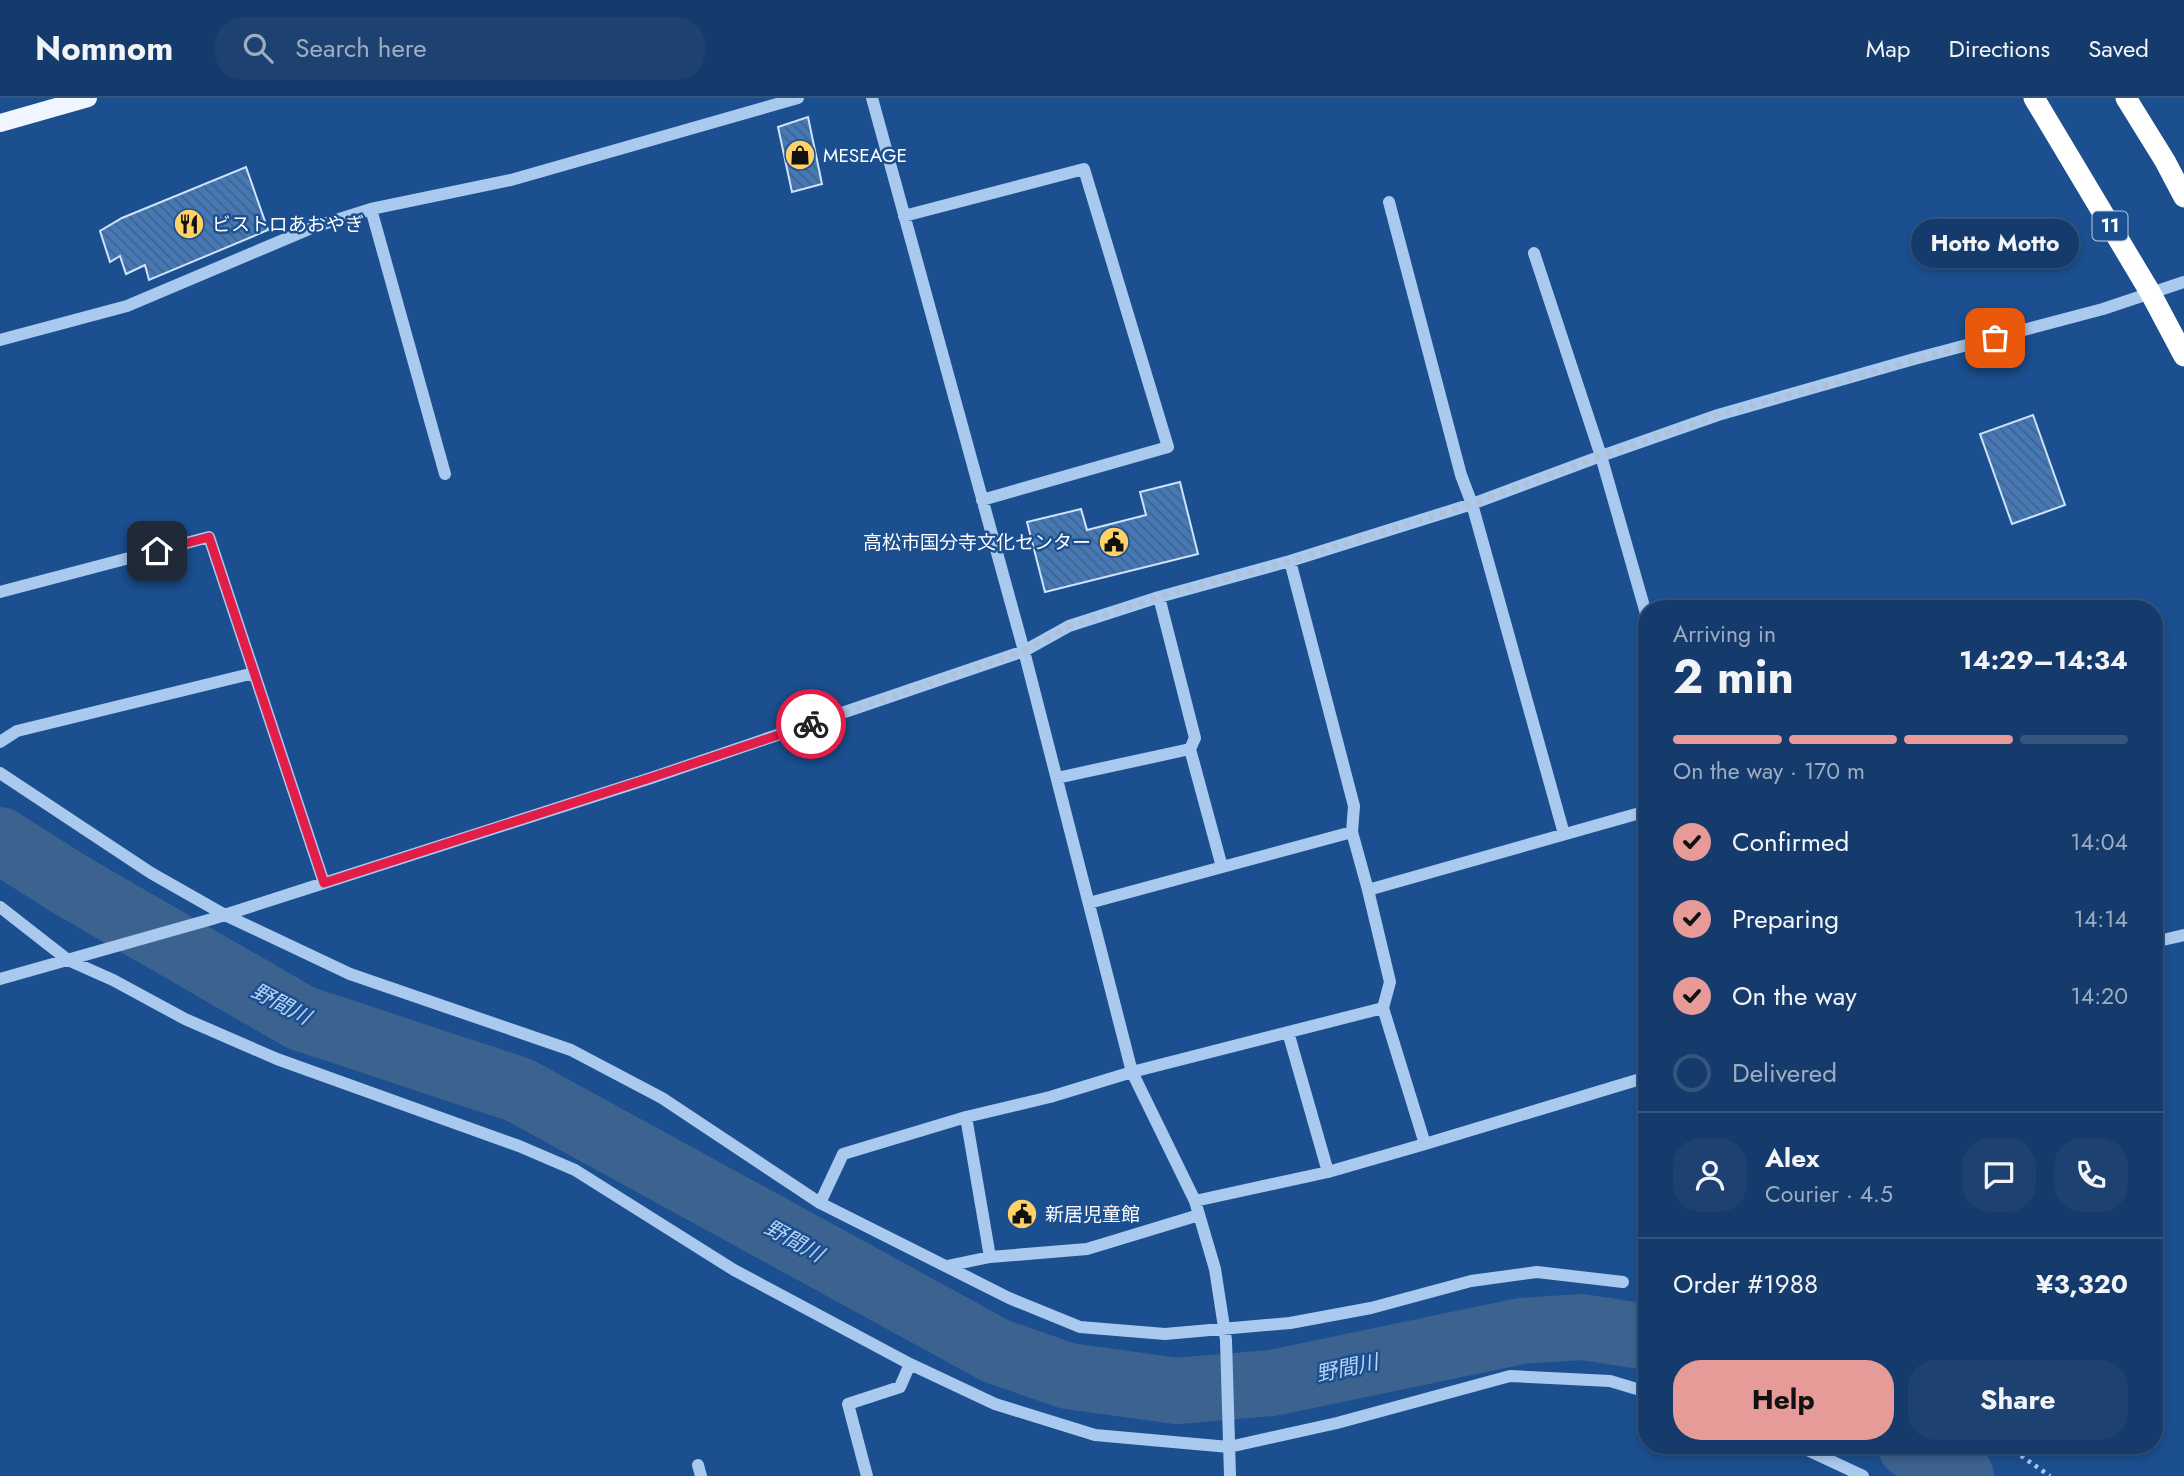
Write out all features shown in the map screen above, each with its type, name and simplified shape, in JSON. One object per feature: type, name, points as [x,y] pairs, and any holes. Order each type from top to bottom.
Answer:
[{"type":"highway","name":"11","points":[[2034,98],[2150,292],[2184,356]]},
{"type":"highway","points":[[2126,98],[2184,197]]},
{"type":"main road","points":[[0,123],[88,98]]},
{"type":"street","points":[[0,340],[127,306],[314,227],[371,209],[511,180],[798,98]]},
{"type":"street","points":[[872,98],[1024,651],[1132,1072],[1195,1201],[1215,1269],[1225,1334],[1230,1476]]},
{"type":"street","points":[[904,216],[1084,169],[1168,447],[982,500]]},
{"type":"street","points":[[1390,202],[1461,475],[1472,504],[1563,834]]},
{"type":"street","points":[[371,209],[445,474]]},
{"type":"street","points":[[1534,253],[1601,456],[1642,600]]},
{"type":"street","points":[[0,979],[219,917],[650,778],[1024,651],[1069,626],[1472,504],[1718,415],[2103,309],[2184,282]]},
{"type":"street","points":[[0,592],[209,537],[324,883]]},
{"type":"street","points":[[1290,561],[1354,806],[1352,832],[1390,982],[1383,1008],[1424,1144]]},
{"type":"street","points":[[1159,597],[1195,738],[1190,749],[1222,867]]},
{"type":"street","points":[[0,741],[17,731],[254,673]]},
{"type":"street","points":[[1057,778],[1190,749]]},
{"type":"street","points":[[0,773],[219,917],[350,974],[571,1050],[662,1098],[820,1203],[1009,1298],[1080,1328],[1165,1334],[1225,1334],[1371,1308],[1471,1280],[1537,1272],[1623,1282]]},
{"type":"street","points":[[1368,890],[1638,813]]},
{"type":"street","points":[[1089,903],[1352,832]]},
{"type":"street","points":[[0,907],[68,960],[186,1018],[277,1059],[519,1146],[575,1170],[734,1270],[910,1364],[995,1404],[1095,1435],[1229,1447],[1337,1423],[1510,1376],[1610,1381],[1638,1389]]},
{"type":"street","points":[[2163,940],[2184,935]]},
{"type":"street","points":[[820,1203],[843,1154],[965,1117],[1383,1008]]},
{"type":"street","points":[[1288,1032],[1328,1172]]},
{"type":"street","points":[[1195,1201],[1328,1172],[1638,1080]]},
{"type":"street","points":[[965,1117],[990,1257]]},
{"type":"street","points":[[947,1266],[990,1257],[1087,1249],[1199,1215]]},
{"type":"street","points":[[867,1476],[848,1404],[900,1387],[910,1364]]},
{"type":"street","points":[[1816,1454],[1863,1476]]},
{"type":"path","points":[[2018,1454],[2050,1476]]},
{"type":"building","name":"MESEAGE","points":[[808,117],[822,184],[792,192],[778,127]]},
{"type":"building","name":"ビストロあおやぎ","points":[[246,167],[268,230],[149,280],[145,265],[126,274],[120,256],[110,262],[100,231],[122,218]]},
{"type":"building","points":[[2033,415],[2065,505],[2012,524],[1980,434]]},
{"type":"building","name":"高松市国分寺文化センター","points":[[1180,482],[1198,554],[1045,592],[1027,522],[1081,509],[1087,530],[1146,515],[1140,492]]},
{"type":"waterway","name":"野間川","points":[[0,840],[69,884],[301,1018],[519,1090],[996,1351],[1068,1376],[1177,1391],[1272,1383],[1521,1331],[1582,1327],[1638,1336]]},
{"type":"waterway","name":"野間川","points":[[1926,1454],[1961,1476]]},
{"type":"way so far","points":[[811,724],[1024,651],[1069,626],[1472,504],[1718,415],[1995,338]]},
{"type":"place","name":"MESEAGE","points":[[800,155]]},
{"type":"place","name":"ビストロあおやぎ","points":[[189,224]]},
{"type":"place","name":"Hotto Motto","points":[[1995,338]]},
{"type":"place","name":"高松市国分寺文化センター","points":[[1114,542]]},
{"type":"place","name":"新居児童館","points":[[1022,1214]]},
{"type":"route","points":[[157,551],[209,537],[324,883],[811,724]]}]
